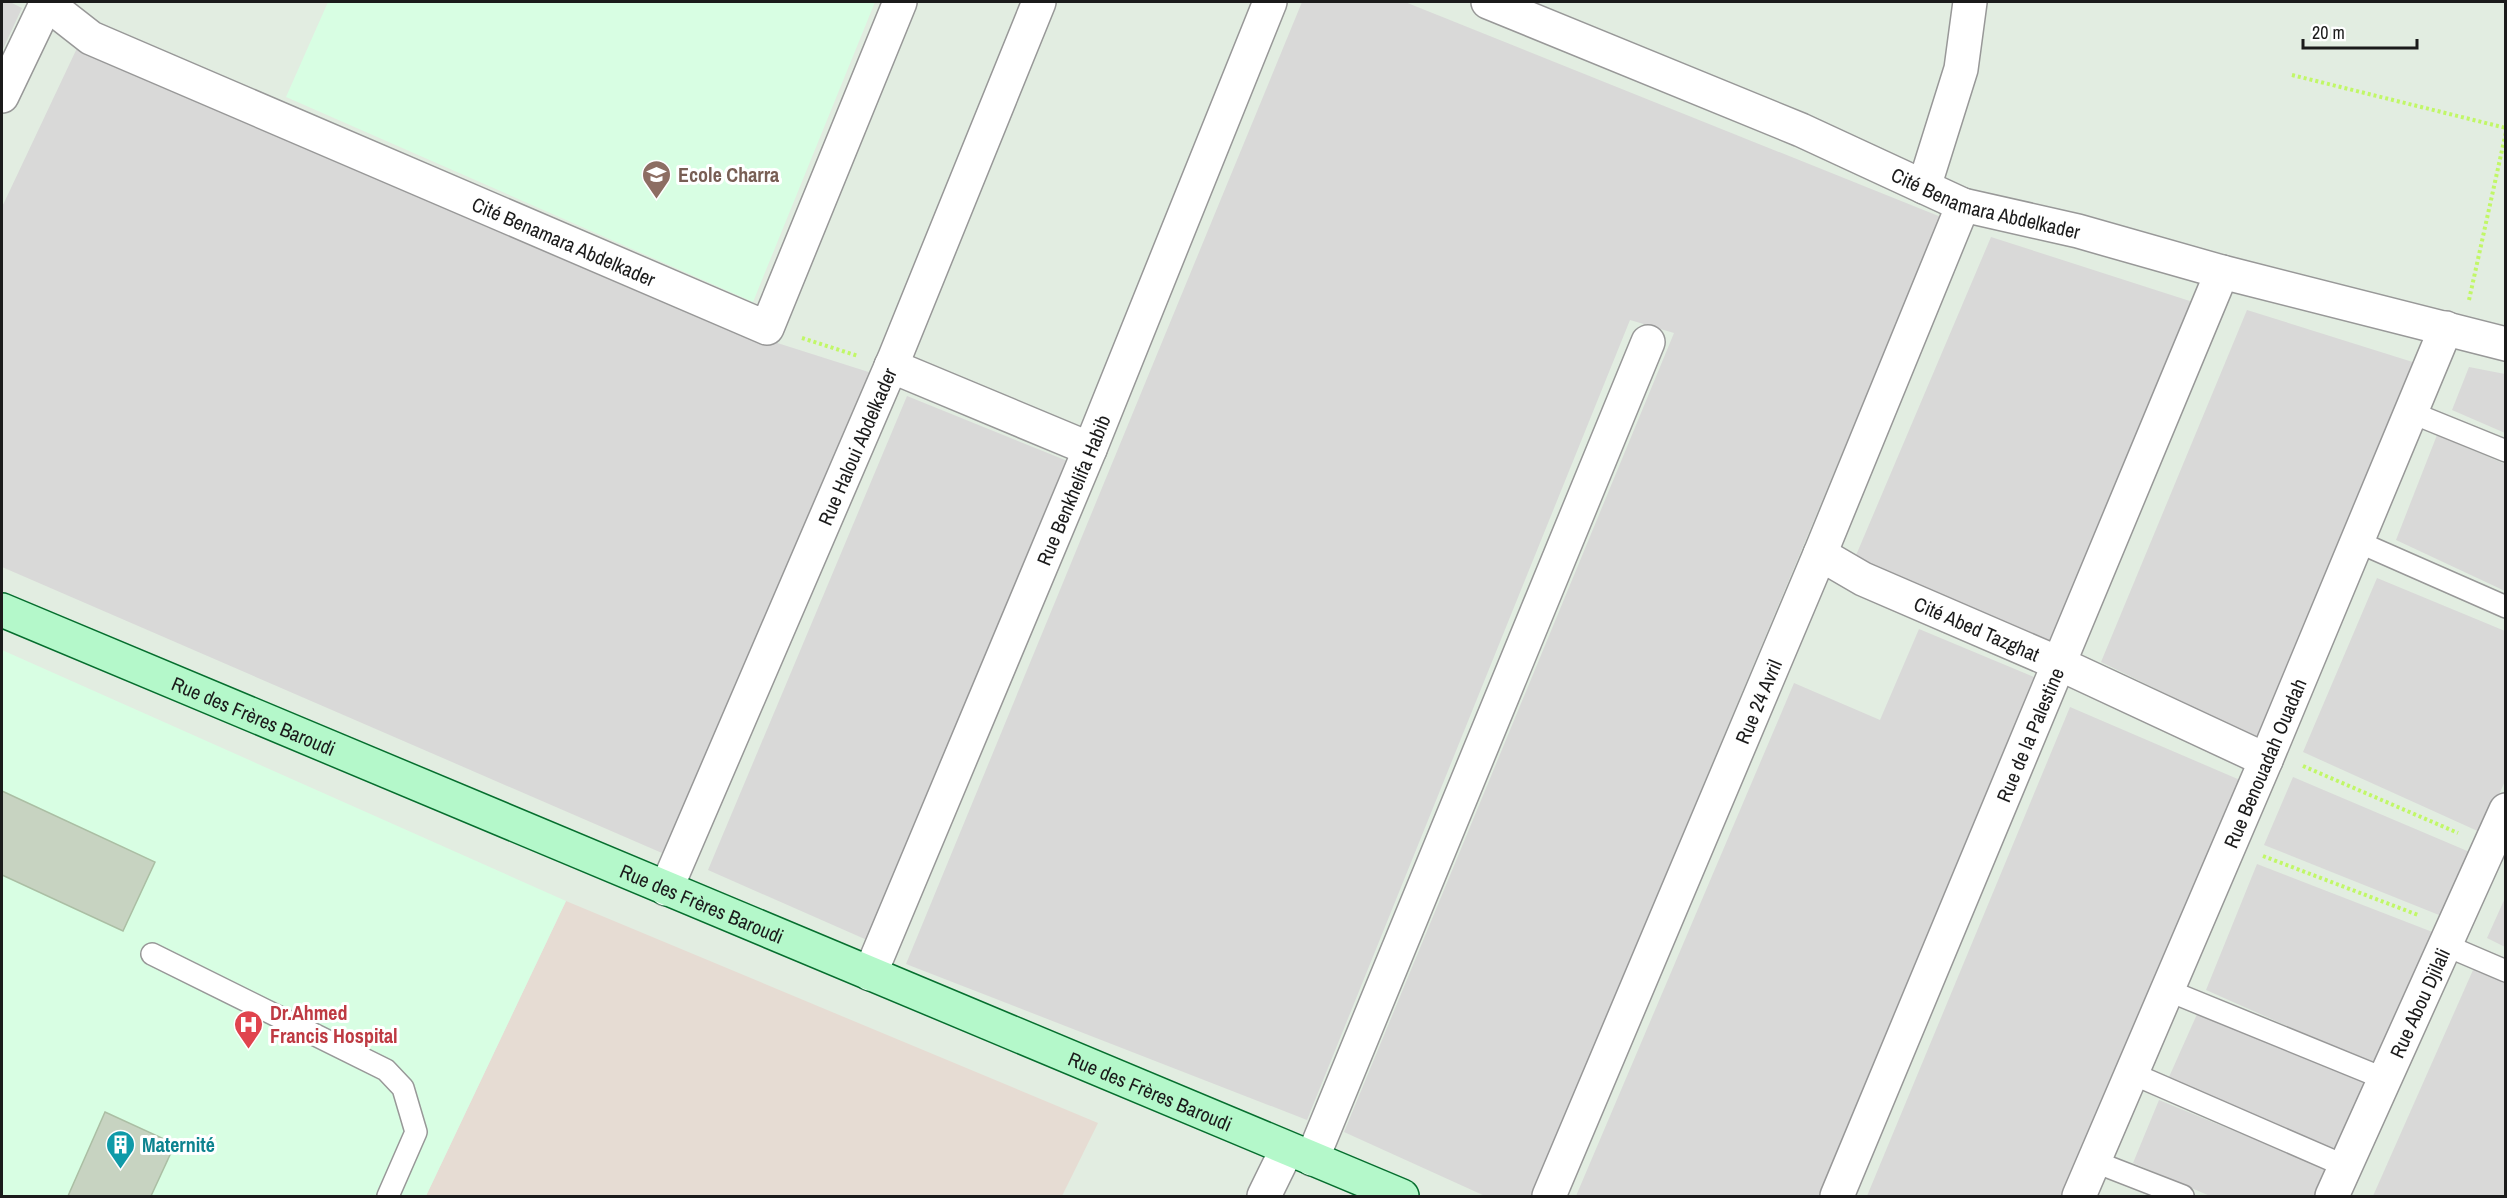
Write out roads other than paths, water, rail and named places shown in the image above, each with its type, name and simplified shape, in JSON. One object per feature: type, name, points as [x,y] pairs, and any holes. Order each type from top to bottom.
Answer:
[{"type":"street","name":"Cité Benamara Abdelkader","points":[[47,2],[91,38],[767,328],[900,2]]},
{"type":"street","points":[[2,96],[47,2]]},
{"type":"street","name":"Rue Haloui Abdelkader","points":[[666,889],[891,366],[1039,2]]},
{"type":"street","name":"Rue Benkhelifa Habib","points":[[870,974],[1090,449],[1270,2]]},
{"type":"street","name":"Cité Benamara Abdelkader","points":[[1488,2],[1801,130],[1963,205],[2079,231],[2222,272],[2505,344]]},
{"type":"street","points":[[1924,187],[1961,69],[1970,2]]},
{"type":"street","name":"Rue 24 Avril","points":[[1549,1197],[1820,554],[1963,205]]},
{"type":"street","name":"Rue de la Palestine","points":[[1837,1197],[2222,272]]},
{"type":"street","name":"Rue Benouadah Ouadah","points":[[2079,1197],[2268,756],[2410,412],[2454,330]]},
{"type":"street","points":[[1264,1197],[1300,1154],[1648,342]]},
{"type":"street","points":[[891,366],[1090,449]]},
{"type":"street","name":"Cité Abed Tazghat","points":[[1820,554],[1863,579],[2268,756]]},
{"type":"street","name":"Rue des Frères Baroudi","points":[[2,610],[1402,1197]]},
{"type":"street","name":"Rue Abou Djilali","points":[[2332,1197],[2505,810]]},
{"type":"lane","points":[[2410,412],[2505,451]]},
{"type":"lane","points":[[2356,541],[2505,607]]},
{"type":"lane","points":[[2449,937],[2505,971]]},
{"type":"lane","points":[[152,954],[386,1070],[403,1088],[416,1132],[388,1197]]},
{"type":"lane","points":[[2167,990],[2385,1079]]},
{"type":"lane","points":[[2131,1073],[2345,1166]]},
{"type":"lane","points":[[2093,1161],[2183,1197]]},
{"type":"place","name":"Ecole Charra","points":[[657,200]]},
{"type":"place","name":"Dr.Ahmed Francis Hospital","points":[[249,1050]]},
{"type":"place","name":"Maternité","points":[[121,1170]]}]
